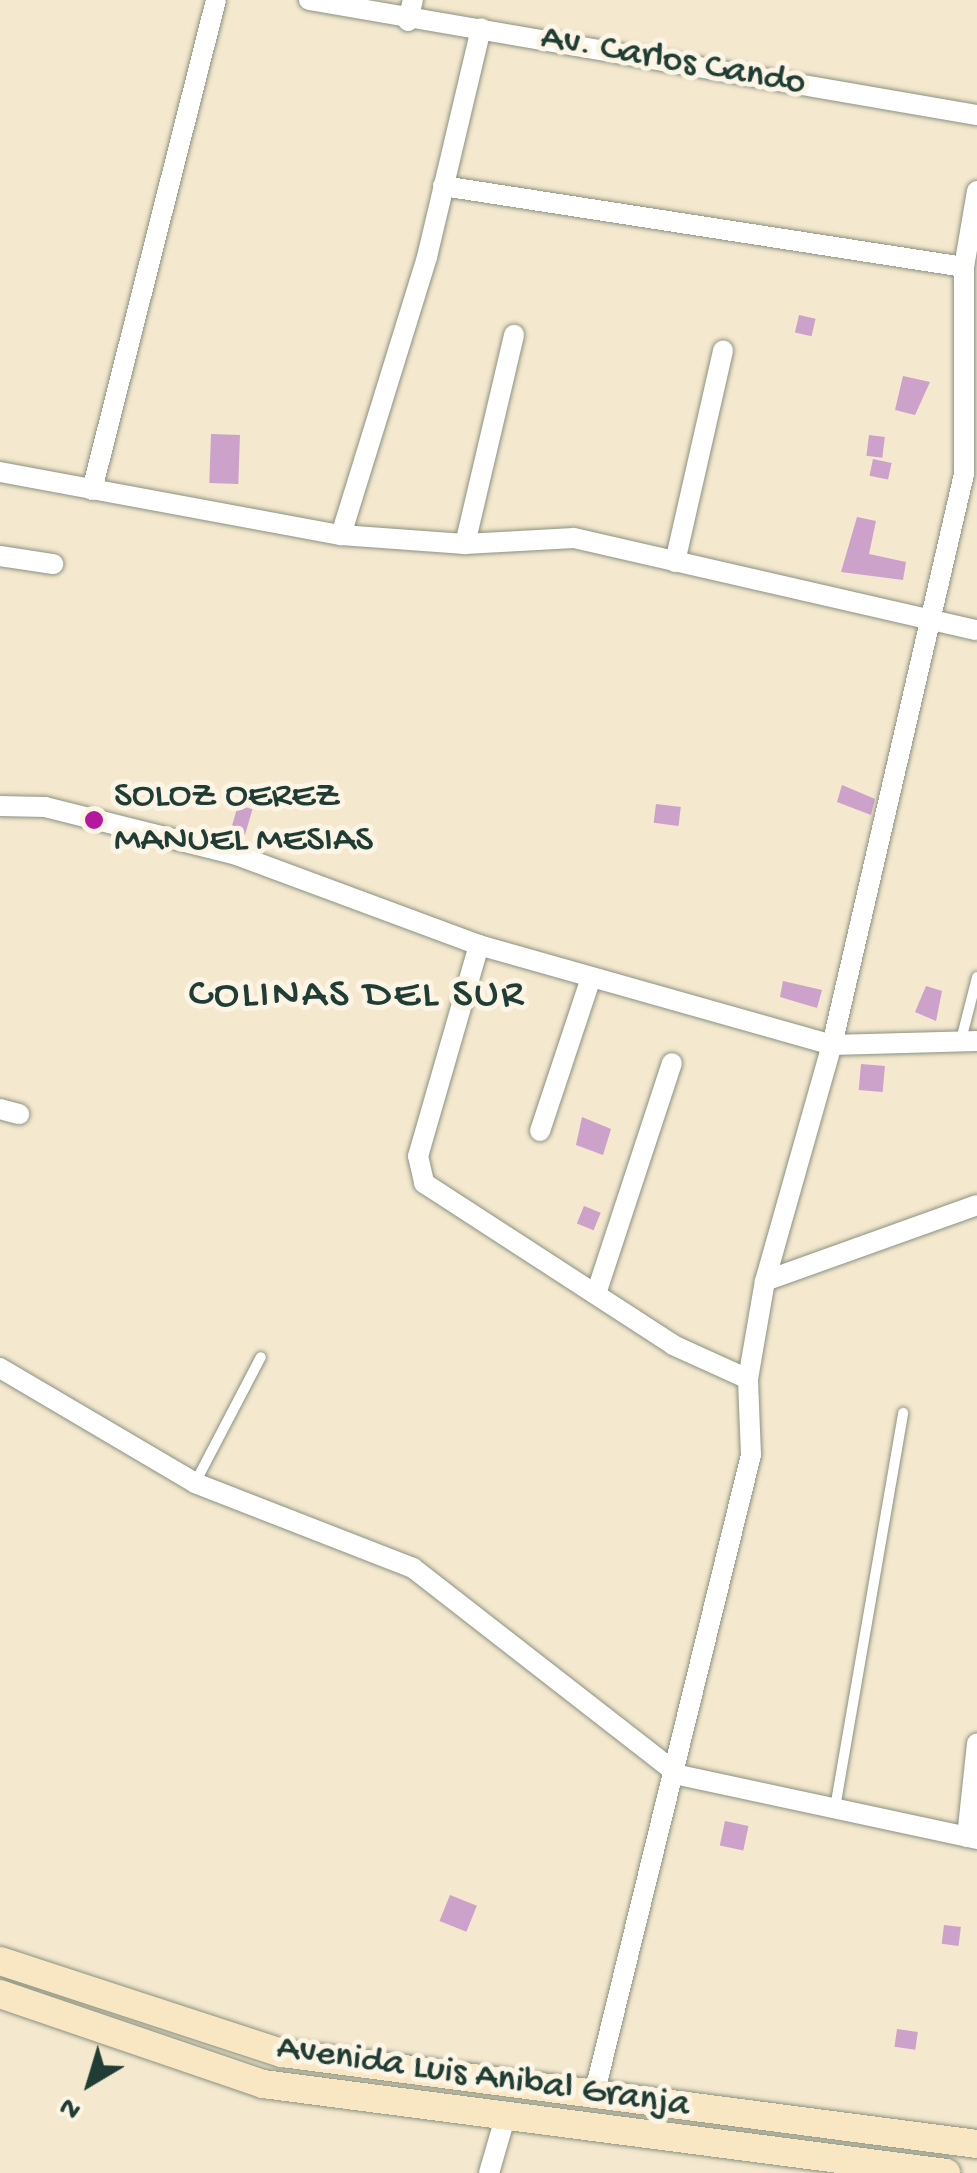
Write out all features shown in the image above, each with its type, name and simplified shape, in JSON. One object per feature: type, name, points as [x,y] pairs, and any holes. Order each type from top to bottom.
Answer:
[{"type":"main road","name":"Avenida Luis Anibal Granja","points":[[0,1961],[282,2053],[977,2144]]},
{"type":"main road","name":"Avenida Luis Anibal Granja","points":[[0,1994],[263,2084],[946,2173]]},
{"type":"street","points":[[92,490],[216,0]]},
{"type":"street","name":"Av. Carlos Cando","points":[[309,0],[410,10],[481,28],[977,115]]},
{"type":"street","points":[[341,535],[443,186],[481,28]]},
{"type":"street","points":[[443,186],[964,267]]},
{"type":"street","points":[[594,2094],[680,1776],[751,1455],[748,1379],[765,1281],[832,1045],[964,474],[964,267],[977,191]]},
{"type":"street","points":[[465,544],[514,335]]},
{"type":"street","points":[[676,562],[723,350]]},
{"type":"street","points":[[0,472],[341,535],[465,544],[574,538],[977,630]]},
{"type":"street","points":[[0,556],[53,564]]},
{"type":"street","points":[[0,806],[44,808],[234,854],[478,945],[590,980],[832,1045],[969,1041]]},
{"type":"street","points":[[478,945],[418,1174],[596,1294],[748,1379]]},
{"type":"street","points":[[540,1131],[590,980]]},
{"type":"street","points":[[596,1294],[672,1063]]},
{"type":"street","points":[[765,1281],[977,1204]]},
{"type":"street","points":[[0,1368],[195,1484],[413,1568],[680,1776],[972,1838],[977,1744]]},
{"type":"street","points":[[490,2173],[505,2118]]},
{"type":"lane","points":[[969,1041],[977,977]]},
{"type":"lane","points":[[195,1484],[262,1356]]},
{"type":"lane","points":[[835,1808],[902,1413]]},
{"type":"building","points":[[799,315],[816,319],[812,336],[795,333]]},
{"type":"building","points":[[903,376],[930,382],[915,415],[895,410]]},
{"type":"building","points":[[211,434],[240,435],[238,484],[209,483]]},
{"type":"building","points":[[869,435],[885,437],[882,458],[866,456]]},
{"type":"building","points":[[873,459],[892,463],[888,480],[869,476]]},
{"type":"building","points":[[857,517],[876,521],[869,554],[906,562],[903,580],[841,572]]},
{"type":"building","points":[[842,785],[875,799],[871,815],[837,802]]},
{"type":"building","points":[[656,804],[681,807],[678,826],[654,823]]},
{"type":"building","points":[[238,805],[252,809],[245,835],[231,831]]},
{"type":"building","points":[[783,981],[822,990],[817,1008],[780,997]]},
{"type":"building","points":[[926,986],[942,991],[936,1021],[915,1012]]},
{"type":"building","points":[[861,1064],[885,1066],[883,1092],[859,1090]]},
{"type":"building","points":[[582,1117],[611,1129],[603,1155],[576,1145]]},
{"type":"building","points":[[584,1206],[601,1213],[594,1230],[577,1224]]},
{"type":"building","points":[[725,1821],[748,1826],[743,1850],[720,1845]]},
{"type":"building","points":[[450,1895],[477,1906],[466,1932],[440,1921]]},
{"type":"building","points":[[944,1925],[961,1927],[959,1946],[942,1944]]},
{"type":"building","points":[[897,2029],[918,2032],[915,2050],[894,2047]]},
{"type":"place","name":"SOLOZ OEREZ MANUEL MESIAS","points":[[94,820]]},
{"type":"district","name":"COLINAS DEL SUR","points":[[357,997]]}]
